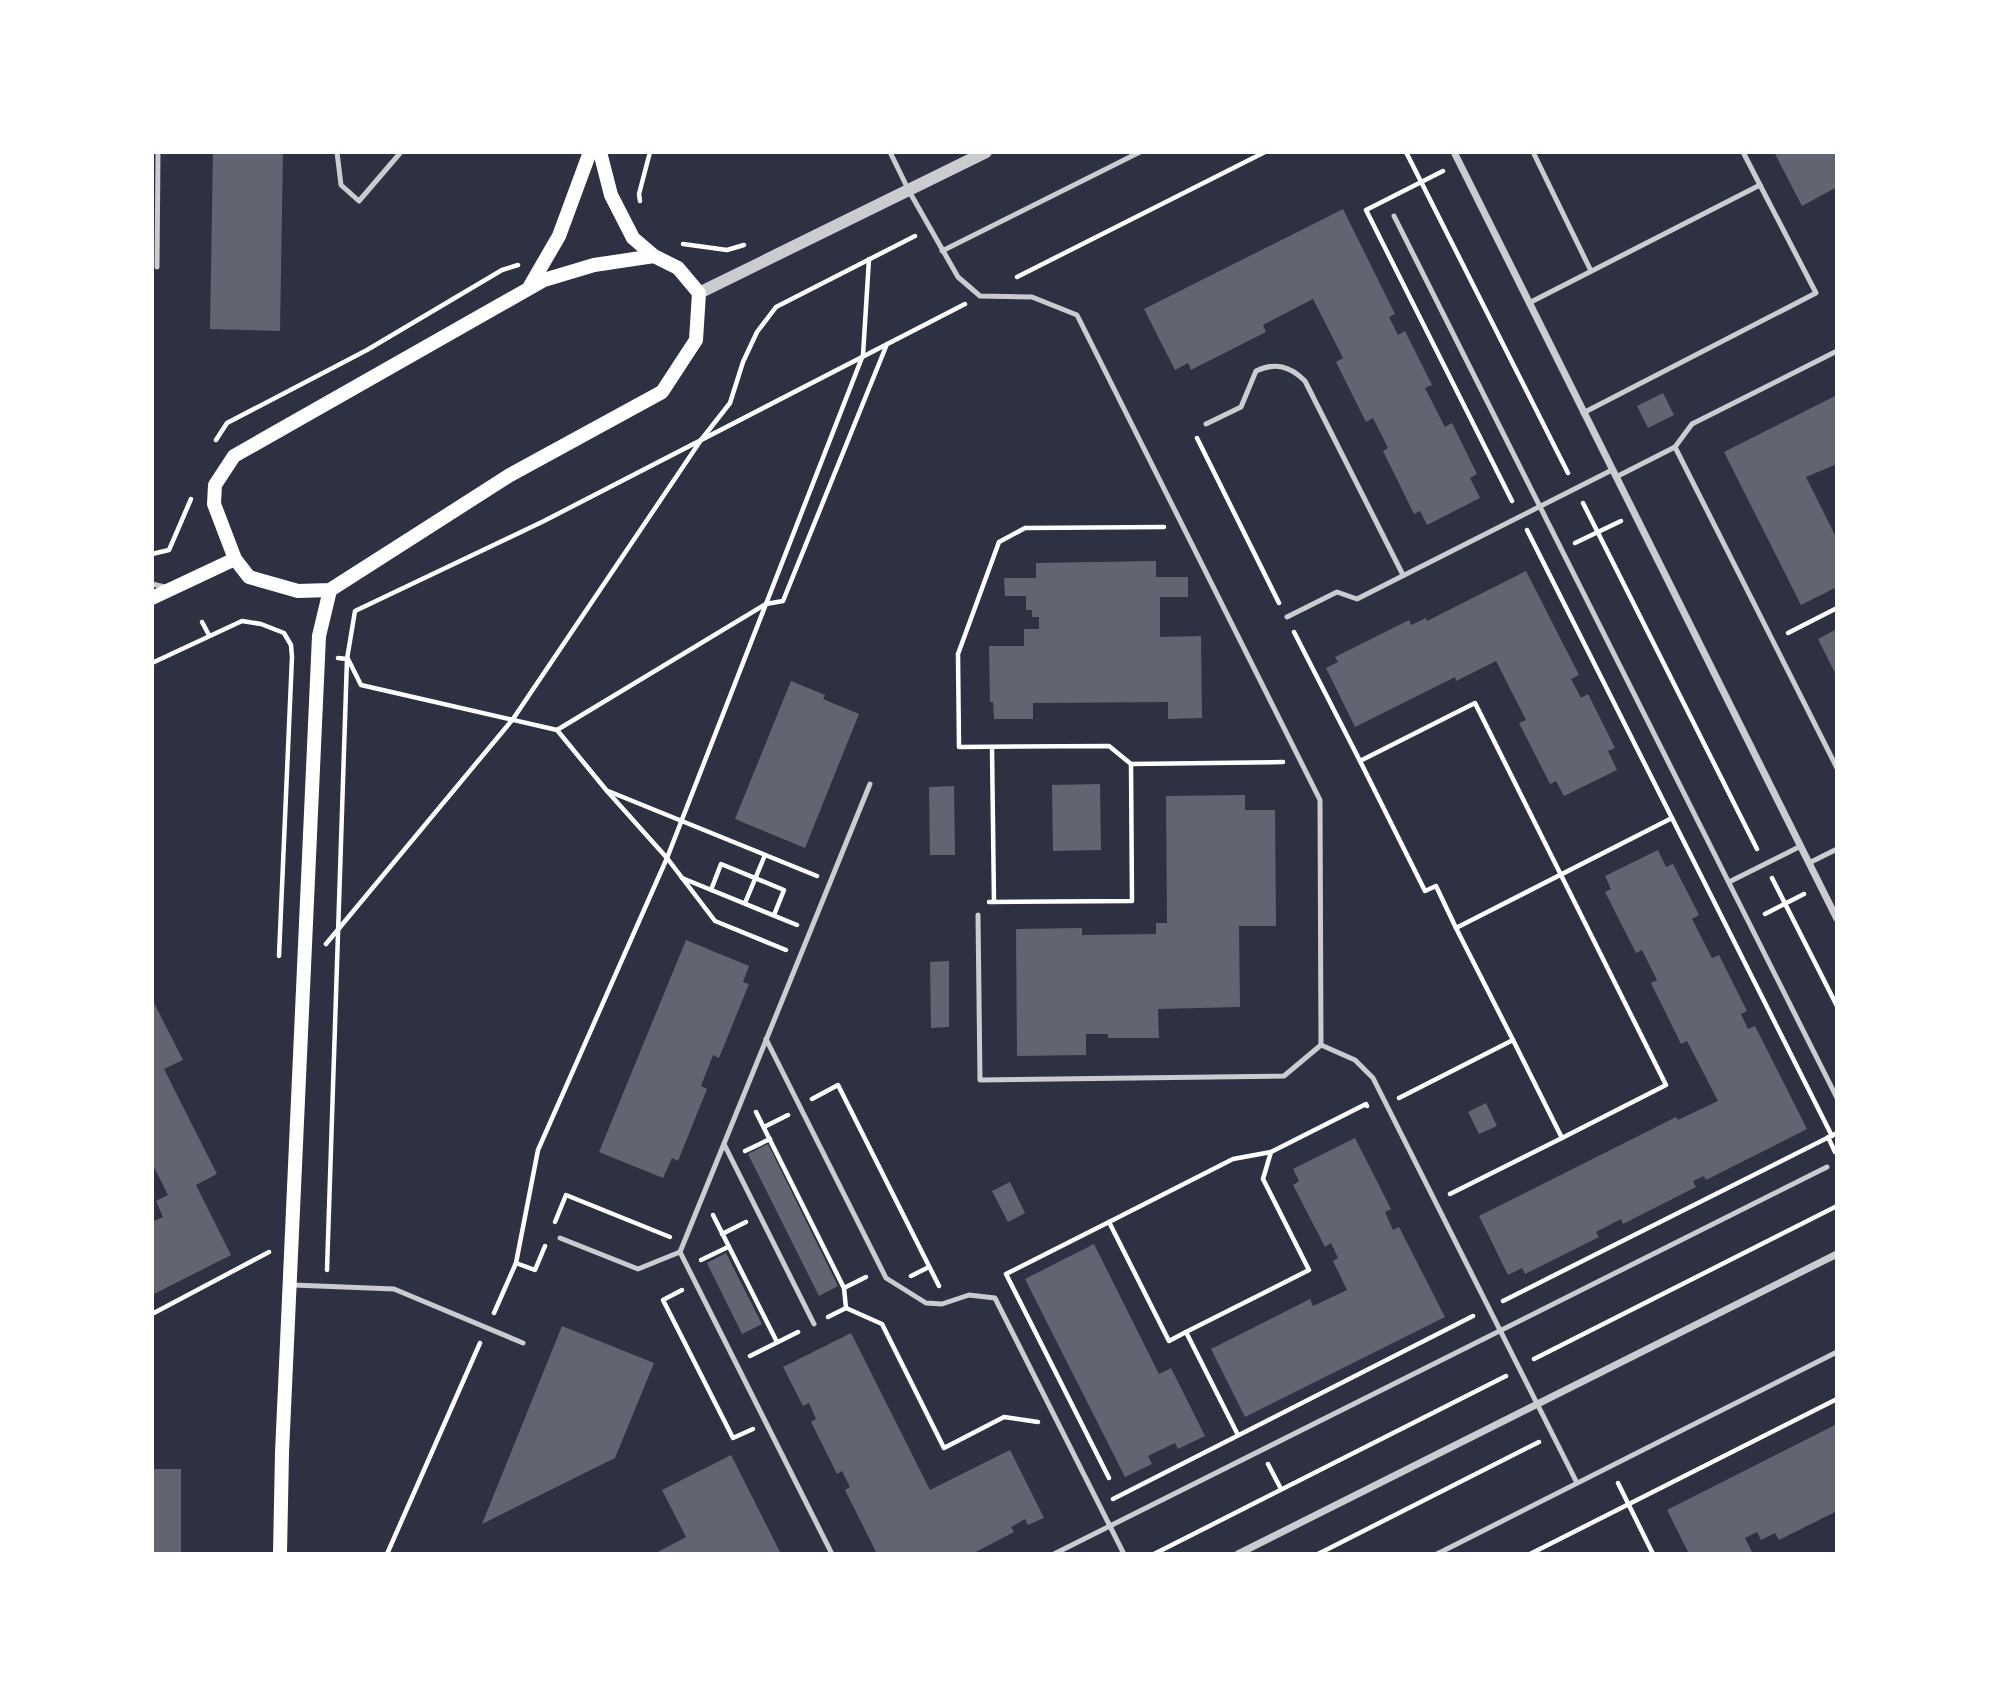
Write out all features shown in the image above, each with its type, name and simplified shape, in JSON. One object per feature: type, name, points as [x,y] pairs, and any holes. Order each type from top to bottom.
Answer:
[{"type":"main road","points":[[527,290],[559,236],[590,152]]},
{"type":"main road","points":[[600,152],[611,195],[633,237],[654,256],[678,268],[699,293],[696,340],[663,392],[510,475],[330,590],[298,591],[249,577],[235,559],[214,505],[215,485],[234,456],[544,280],[594,265],[654,256]]},
{"type":"main road","points":[[152,598],[235,559]]},
{"type":"main road","points":[[280,1554],[282,1453],[319,636],[330,590]]},
{"type":"street","points":[[699,293],[986,152]]},
{"type":"street","points":[[1454,152],[1837,919]]},
{"type":"street","points":[[1238,1554],[1837,1254]]},
{"type":"lane","points":[[157,267],[158,152]]},
{"type":"lane","points":[[337,152],[341,185],[359,201],[401,152]]},
{"type":"lane","points":[[890,152],[958,277],[980,296],[1032,297],[1077,315],[1320,800],[1321,1045]]},
{"type":"lane","points":[[943,251],[1140,152]]},
{"type":"lane","points":[[1533,152],[1591,271]]},
{"type":"lane","points":[[1583,413],[1816,293],[1743,152]]},
{"type":"lane","points":[[1529,303],[1760,185]]},
{"type":"lane","points":[[1394,216],[1837,1098]]},
{"type":"lane","points":[[1287,617],[1337,592],[1357,599],[1575,488],[1675,447],[1692,424],[1837,351]]},
{"type":"lane","points":[[1206,425],[1241,407],[1256,371],[1268,365],[1278,365],[1297,373],[1305,381],[1403,575]]},
{"type":"lane","points":[[1675,447],[1837,768]]},
{"type":"lane","points":[[152,584],[171,588]]},
{"type":"lane","points":[[560,1238],[638,1269],[680,1252],[870,784]]},
{"type":"lane","points":[[1729,882],[1801,846]]},
{"type":"lane","points":[[1809,863],[1837,849]]},
{"type":"lane","points":[[978,915],[980,1080],[1284,1076],[1321,1045]]},
{"type":"lane","points":[[766,1040],[886,1278],[926,1303],[947,1303],[969,1295],[995,1298],[1124,1554]]},
{"type":"lane","points":[[1321,1045],[1355,1060],[1373,1078],[1577,1483]]},
{"type":"lane","points":[[724,1144],[814,1324]]},
{"type":"lane","points":[[1054,1554],[1827,1167]]},
{"type":"lane","points":[[680,1252],[832,1554]]},
{"type":"lane","points":[[290,1285],[394,1289],[523,1343]]},
{"type":"lane","points":[[1437,1554],[1837,1352]]},
{"type":"path","points":[[641,208],[639,194],[650,152]]},
{"type":"path","points":[[1017,277],[1265,152]]},
{"type":"path","points":[[1406,152],[1837,1006]]},
{"type":"path","points":[[304,972],[513,719],[701,440],[730,403],[743,362],[757,332],[776,307],[930,228]]},
{"type":"path","points":[[387,1554],[516,1262],[538,1150],[667,858],[863,355],[869,259]]},
{"type":"path","points":[[327,1286],[347,659],[355,611],[544,521],[980,296]]},
{"type":"path","points":[[557,730],[765,604],[783,601],[887,343]]},
{"type":"path","points":[[1193,431],[1425,891],[1436,886],[1562,1138]]},
{"type":"path","points":[[1562,550],[1634,514]]},
{"type":"path","points":[[1183,527],[1025,528],[999,542],[958,654],[959,747],[1109,746],[1131,764],[1301,762]]},
{"type":"path","points":[[152,554],[169,550]]},
{"type":"path","points":[[1772,640],[1837,608]]},
{"type":"path","points":[[152,663],[242,621],[261,624],[284,633]]},
{"type":"path","points":[[202,622],[209,635]]},
{"type":"path","points":[[292,657],[347,659]]},
{"type":"path","points":[[347,659],[361,685],[557,730],[667,858],[715,920],[800,956]]},
{"type":"path","points":[[1360,761],[1475,703],[1666,1085],[1436,1201]]},
{"type":"path","points":[[992,747],[994,902]]},
{"type":"path","points":[[978,915],[978,902],[1132,901],[1131,764]]},
{"type":"path","points":[[607,791],[830,882]]},
{"type":"path","points":[[1456,928],[1691,809]]},
{"type":"path","points":[[745,903],[765,855]]},
{"type":"path","points":[[711,890],[721,864],[784,890],[774,915]]},
{"type":"path","points":[[681,877],[811,930]]},
{"type":"path","points":[[1749,922],[1820,886]]},
{"type":"path","points":[[1387,1104],[1513,1040]]},
{"type":"path","points":[[764,1127],[838,1085],[947,1303]]},
{"type":"path","points":[[746,1091],[844,1288],[846,1308]]},
{"type":"path","points":[[1112,1484],[1006,1274],[1233,1159],[1271,1152],[1366,1104],[1370,1112]]},
{"type":"path","points":[[1099,1505],[1837,1133]]},
{"type":"path","points":[[1828,1138],[1837,1155]]},
{"type":"path","points":[[731,1158],[769,1139]]},
{"type":"path","points":[[1109,1222],[1169,1341],[1309,1270],[1263,1179],[1271,1152]]},
{"type":"path","points":[[703,1196],[777,1342]]},
{"type":"path","points":[[1154,1554],[1837,1206]]},
{"type":"path","points":[[722,1234],[759,1215]]},
{"type":"path","points":[[688,1267],[728,1247]]},
{"type":"path","points":[[152,1314],[269,1252]]},
{"type":"path","points":[[696,1284],[663,1300],[733,1438],[765,1422]]},
{"type":"path","points":[[1466,1305],[1472,1317]]},
{"type":"path","points":[[736,1363],[846,1308]]},
{"type":"path","points":[[846,1308],[882,1324],[944,1448],[1004,1418],[1059,1425]]},
{"type":"path","points":[[1186,1332],[1238,1435]]},
{"type":"path","points":[[1530,1554],[1837,1399]]},
{"type":"path","points":[[1318,1554],[1553,1435]]},
{"type":"path","points":[[1609,1466],[1653,1554]]},
{"type":"building","points":[[213,152],[283,152],[280,331],[210,329]]},
{"type":"building","points":[[1774,152],[1837,152],[1837,187],[1802,206]]},
{"type":"building","points":[[1343,209],[1395,314],[1389,317],[1398,335],[1405,331],[1432,385],[1425,388],[1445,427],[1452,423],[1477,474],[1470,478],[1480,498],[1427,525],[1420,511],[1414,514],[1383,451],[1388,448],[1373,418],[1366,422],[1336,362],[1343,358],[1313,299],[1263,325],[1266,332],[1191,370],[1188,363],[1175,370],[1144,309]]},
{"type":"building","points":[[1663,393],[1674,415],[1648,428],[1637,406]]},
{"type":"building","points":[[1837,395],[1837,464],[1806,477],[1837,539],[1837,587],[1801,605],[1724,452]]},
{"type":"building","points":[[1156,561],[1156,577],[1188,577],[1188,597],[1160,597],[1160,637],[1201,636],[1202,718],[1168,719],[1168,702],[1033,703],[1033,719],[994,719],[993,702],[990,702],[989,646],[1024,646],[1024,629],[1039,629],[1039,617],[1032,617],[1032,610],[1026,610],[1026,596],[1005,596],[1004,578],[1036,578],[1036,563]]},
{"type":"building","points":[[1526,571],[1579,675],[1571,679],[1581,698],[1588,694],[1615,748],[1608,751],[1617,770],[1564,796],[1556,781],[1550,784],[1519,723],[1526,720],[1496,661],[1456,681],[1455,677],[1355,727],[1326,668],[1338,662],[1335,657],[1409,620],[1411,625],[1426,618],[1427,621]]},
{"type":"building","points":[[1837,629],[1837,677],[1818,639]]},
{"type":"building","points":[[791,681],[825,695],[823,699],[859,714],[805,848],[735,819]]},
{"type":"building","points":[[1100,784],[1101,850],[1053,851],[1052,785]]},
{"type":"building","points":[[954,786],[955,855],[930,855],[929,787]]},
{"type":"building","points":[[1245,795],[1245,810],[1275,810],[1276,926],[1239,926],[1240,1007],[1158,1009],[1159,1038],[1108,1038],[1108,1034],[1086,1034],[1086,1055],[1017,1056],[1016,929],[1082,928],[1082,935],[1156,934],[1156,923],[1167,923],[1166,796]]},
{"type":"building","points":[[1658,850],[1666,867],[1673,864],[1699,915],[1692,919],[1712,958],[1719,955],[1747,1011],[1741,1014],[1748,1029],[1755,1026],[1807,1129],[1706,1180],[1704,1176],[1693,1181],[1696,1187],[1623,1224],[1621,1219],[1596,1232],[1599,1237],[1525,1274],[1522,1268],[1508,1275],[1479,1216],[1676,1117],[1678,1120],[1718,1101],[1687,1041],[1681,1044],[1651,983],[1657,980],[1642,950],[1636,953],[1605,892],[1611,889],[1605,876]]},
{"type":"building","points":[[686,940],[749,966],[743,982],[749,984],[719,1058],[713,1055],[701,1086],[707,1089],[678,1161],[672,1158],[663,1178],[599,1152]]},
{"type":"building","points":[[949,961],[949,1027],[931,1028],[930,962]]},
{"type":"building","points":[[152,999],[183,1060],[164,1069],[217,1174],[196,1185],[231,1255],[152,1295],[152,1222],[163,1217],[156,1201],[168,1195],[152,1163]]},
{"type":"building","points":[[1486,1103],[1497,1126],[1479,1134],[1468,1112]]},
{"type":"building","points":[[1355,1138],[1391,1209],[1385,1212],[1393,1230],[1399,1227],[1445,1317],[1245,1417],[1211,1349],[1310,1299],[1313,1306],[1347,1290],[1333,1261],[1338,1258],[1331,1243],[1325,1247],[1293,1185],[1299,1181],[1293,1169]]},
{"type":"building","points":[[768,1144],[838,1286],[819,1296],[748,1154]]},
{"type":"building","points":[[1010,1182],[1025,1213],[1008,1222],[992,1191]]},
{"type":"building","points":[[1094,1244],[1159,1374],[1171,1368],[1205,1436],[1178,1449],[1175,1443],[1148,1456],[1152,1464],[1125,1477],[1025,1279]]},
{"type":"building","points":[[726,1253],[762,1324],[742,1334],[707,1263]]},
{"type":"building","points":[[562,1326],[654,1363],[615,1458],[482,1524]]},
{"type":"building","points":[[851,1333],[930,1490],[1010,1450],[1044,1518],[1028,1525],[1025,1519],[1011,1527],[1014,1532],[972,1554],[877,1554],[845,1490],[850,1487],[842,1471],[837,1474],[811,1422],[816,1419],[809,1403],[803,1406],[783,1367]]},
{"type":"building","points":[[1837,1424],[1837,1511],[1779,1540],[1775,1533],[1761,1540],[1757,1532],[1745,1538],[1753,1554],[1689,1554],[1667,1510]]},
{"type":"building","points":[[731,1455],[781,1554],[654,1554],[686,1537],[662,1490]]},
{"type":"building","points":[[152,1469],[181,1469],[181,1554],[152,1554]]}]
